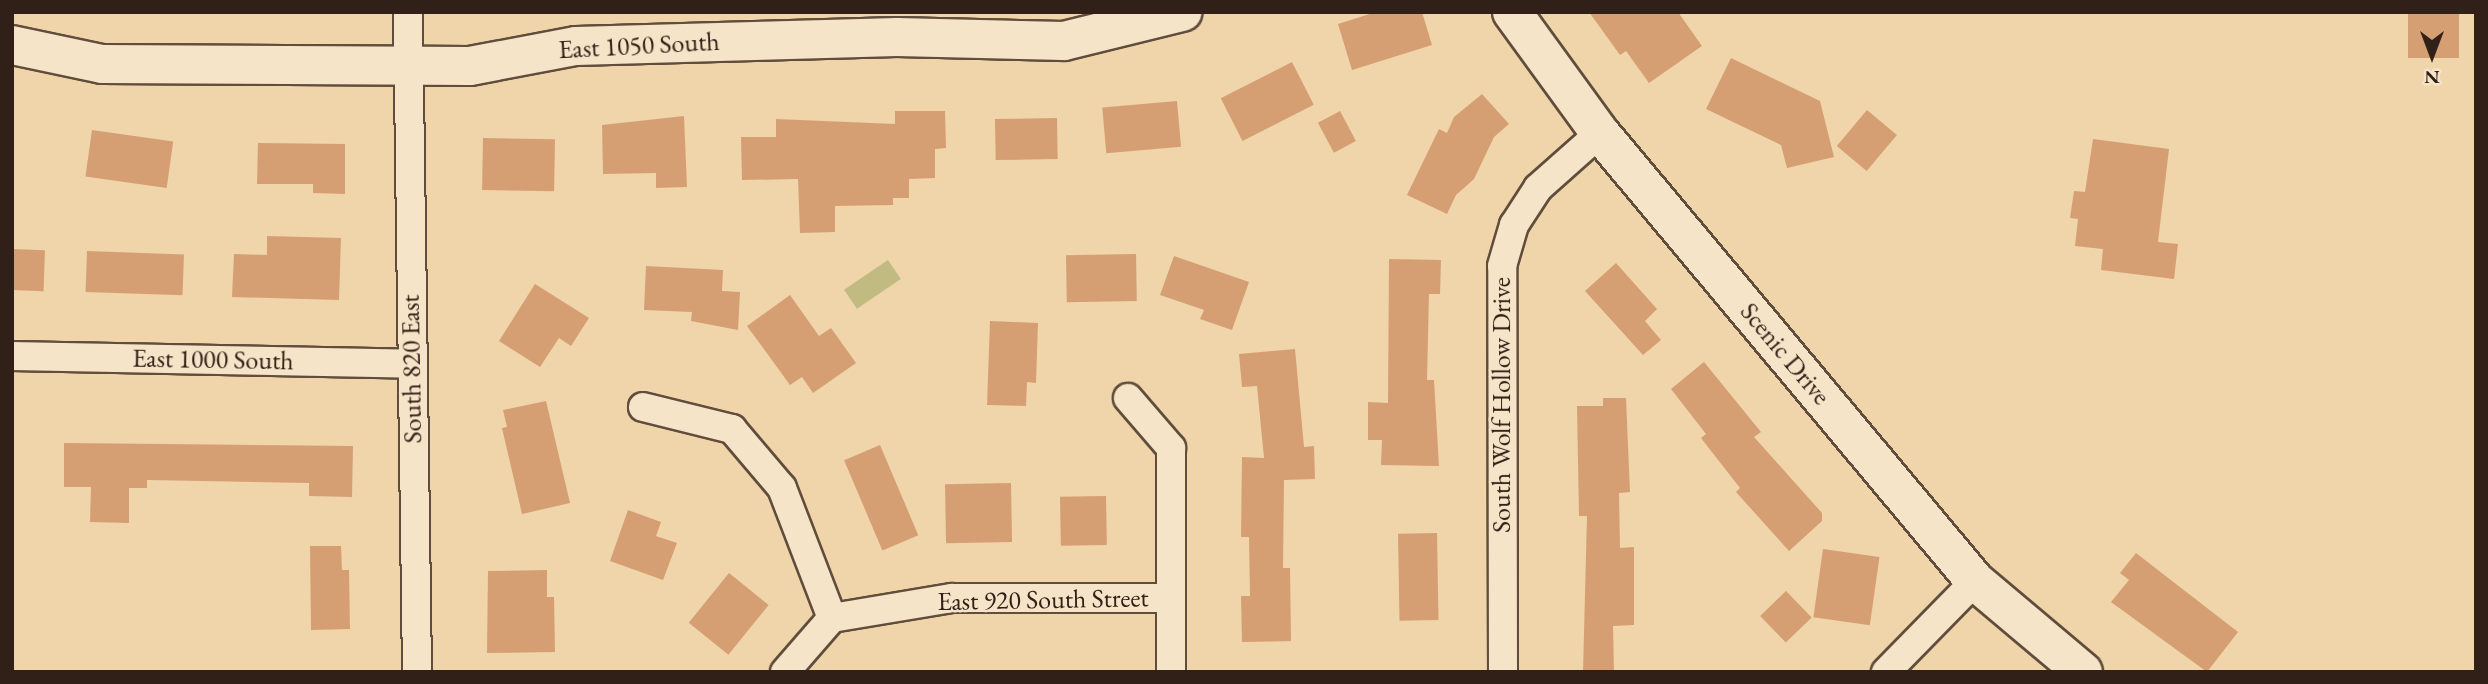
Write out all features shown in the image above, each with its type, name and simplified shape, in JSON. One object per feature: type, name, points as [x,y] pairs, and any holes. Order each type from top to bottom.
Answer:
[{"type":"street","name":"South 820 East","points":[[408,12],[417,672]]},
{"type":"street","name":"East 1050 South","points":[[12,45],[102,64],[470,66],[576,46],[922,26],[1064,41],[1182,12]]},
{"type":"street","name":"Scenic Drive","points":[[1512,12],[1600,133],[1975,581],[2083,672]]},
{"type":"street","name":"South Wolf Hollow Drive","points":[[1503,672],[1502,266],[1514,225],[1538,188],[1600,133]]},
{"type":"street","name":"East 1000 South","points":[[12,356],[413,364]]},
{"type":"street","points":[[1128,398],[1171,448],[1171,672]]},
{"type":"street","points":[[643,407],[732,429],[782,488],[832,618],[785,672]]},
{"type":"street","points":[[1886,672],[1975,581]]},
{"type":"street","name":"East 920 South Street","points":[[832,618],[952,598],[1171,597]]},
{"type":"shaded area","points":[[888,260],[901,279],[857,309],[844,290]]},
{"type":"building","points":[[1376,12],[1422,12],[1432,45],[1352,70],[1338,24]]},
{"type":"building","points":[[1589,12],[1678,12],[1702,46],[1649,83],[1626,51],[1620,55]]},
{"type":"building","points":[[2408,12],[2459,12],[2459,58],[2408,58]]},
{"type":"building","points":[[1731,58],[1820,101],[1834,157],[1787,168],[1781,145],[1706,109]]},
{"type":"building","points":[[1292,62],[1314,105],[1243,141],[1221,98]]},
{"type":"building","points":[[1482,94],[1509,124],[1494,137],[1474,179],[1456,195],[1447,214],[1407,195],[1439,129],[1447,133],[1454,117]]},
{"type":"building","points":[[1177,101],[1181,147],[1106,153],[1102,108]]},
{"type":"building","points":[[1867,110],[1897,135],[1867,171],[1837,146]]},
{"type":"building","points":[[895,111],[945,111],[946,148],[935,149],[935,178],[909,179],[909,198],[893,198],[893,205],[835,206],[835,232],[800,233],[798,179],[742,180],[741,137],[776,137],[776,119],[895,124]]},
{"type":"building","points":[[1340,111],[1356,141],[1334,153],[1318,123]]},
{"type":"building","points":[[684,116],[687,187],[656,188],[656,173],[603,174],[602,125]]},
{"type":"building","points":[[1057,118],[1058,159],[996,160],[995,119]]},
{"type":"building","points":[[92,130],[173,141],[167,188],[85,177]]},
{"type":"building","points":[[483,138],[555,139],[554,191],[482,190]]},
{"type":"building","points":[[2093,139],[2169,149],[2158,242],[2178,244],[2174,279],[2101,270],[2103,249],[2075,246],[2078,219],[2070,218],[2074,191],[2085,192]]},
{"type":"building","points":[[258,143],[345,144],[345,194],[313,193],[313,184],[257,184]]},
{"type":"building","points":[[267,236],[341,238],[339,300],[232,297],[234,254],[267,255]]},
{"type":"building","points":[[12,249],[45,250],[44,291],[12,290]]},
{"type":"building","points":[[87,251],[184,254],[183,295],[86,292]]},
{"type":"building","points":[[1136,254],[1137,301],[1067,302],[1066,255]]},
{"type":"building","points":[[1174,256],[1249,282],[1232,330],[1200,319],[1204,310],[1160,295]]},
{"type":"building","points":[[1389,259],[1441,260],[1440,294],[1429,294],[1427,380],[1434,380],[1439,466],[1381,465],[1382,440],[1368,440],[1368,402],[1388,403]]},
{"type":"building","points":[[1616,263],[1657,309],[1645,321],[1661,340],[1643,355],[1585,291]]},
{"type":"building","points":[[646,266],[723,270],[722,291],[740,292],[738,330],[691,321],[692,312],[644,310]]},
{"type":"building","points":[[535,284],[589,318],[571,346],[559,338],[540,367],[499,341]]},
{"type":"building","points":[[790,295],[819,336],[831,328],[856,363],[813,393],[802,377],[790,385],[747,326]]},
{"type":"building","points":[[990,321],[1038,323],[1036,383],[1027,382],[1026,406],[987,405]]},
{"type":"building","points":[[1295,349],[1304,447],[1314,446],[1315,479],[1284,480],[1283,568],[1290,568],[1291,641],[1242,642],[1241,596],[1250,596],[1249,537],[1241,537],[1242,457],[1264,458],[1257,386],[1242,387],[1239,354]]},
{"type":"building","points":[[1704,362],[1761,432],[1754,437],[1822,513],[1822,521],[1789,551],[1736,492],[1740,488],[1701,438],[1706,434],[1671,389]]},
{"type":"building","points":[[1603,398],[1626,398],[1630,492],[1619,493],[1620,548],[1634,547],[1634,625],[1613,626],[1614,672],[1583,672],[1587,516],[1579,516],[1577,406],[1603,406]]},
{"type":"building","points":[[546,401],[570,503],[522,514],[502,428],[507,427],[503,410]]},
{"type":"building","points":[[64,443],[353,446],[352,497],[309,496],[309,483],[147,480],[147,488],[129,488],[129,523],[90,522],[91,487],[64,487]]},
{"type":"building","points":[[880,445],[918,535],[882,550],[844,460]]},
{"type":"building","points":[[1011,483],[1012,542],[946,543],[945,484]]},
{"type":"building","points":[[1106,496],[1107,545],[1061,546],[1060,497]]},
{"type":"building","points":[[628,510],[661,522],[656,536],[677,543],[663,580],[610,561]]},
{"type":"building","points":[[1437,533],[1439,620],[1400,621],[1398,534]]},
{"type":"building","points":[[310,546],[341,546],[342,570],[349,570],[350,629],[311,630]]},
{"type":"building","points":[[1823,549],[1879,557],[1870,625],[1813,617]]},
{"type":"building","points":[[2136,553],[2238,632],[2207,672],[2111,602],[2129,580],[2120,573]]},
{"type":"building","points":[[547,570],[547,597],[554,597],[555,652],[487,653],[488,571]]},
{"type":"building","points":[[729,573],[769,605],[728,655],[689,623]]},
{"type":"building","points":[[1786,591],[1812,618],[1786,643],[1760,616]]}]
